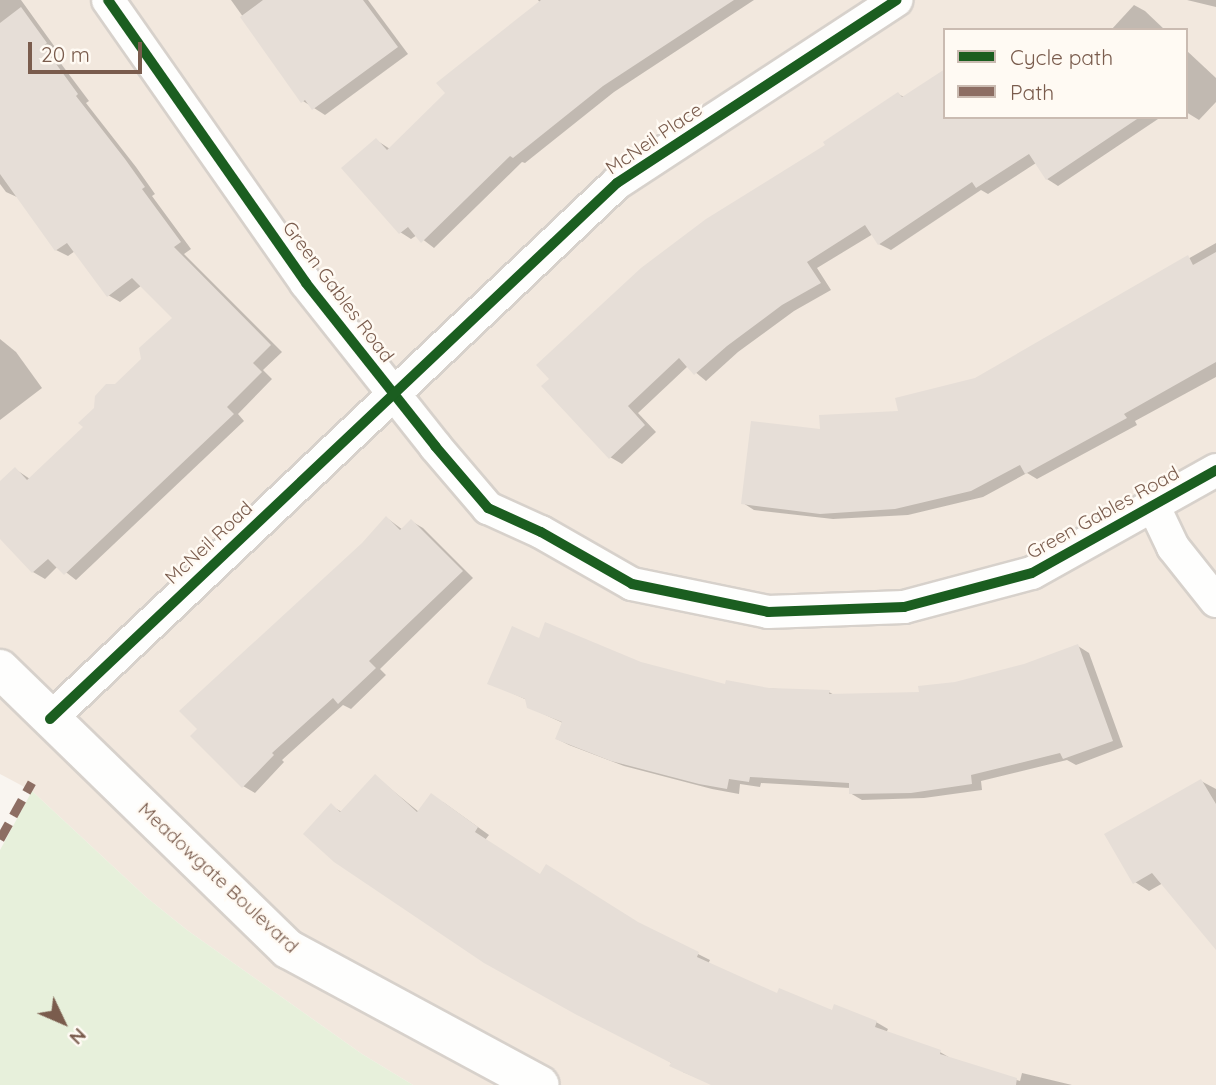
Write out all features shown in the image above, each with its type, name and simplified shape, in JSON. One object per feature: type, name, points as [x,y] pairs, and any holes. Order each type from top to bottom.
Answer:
[{"type":"street","name":"Green Gables Road","points":[[108,0],[306,283],[488,508],[541,531],[632,584],[768,612],[904,607],[1032,573],[1216,470]]},
{"type":"street","name":"McNeil Place","points":[[394,393],[617,183],[897,0]]},
{"type":"street","name":"McNeil Road","points":[[50,719],[394,393]]},
{"type":"street","points":[[1153,505],[1173,547],[1216,601]]},
{"type":"street","name":"Meadowgate Boulevard","points":[[0,669],[288,949],[540,1085]]},
{"type":"shaded area","points":[[0,0],[1216,0],[1216,1085],[413,1085],[362,1054],[187,930],[146,897],[32,791],[0,774]]},
{"type":"green space","points":[[32,791],[146,897],[187,930],[362,1054],[413,1085],[0,1085],[0,850]]},
{"type":"building","points":[[263,0],[363,0],[398,47],[312,110],[305,100],[301,103],[240,17]]},
{"type":"building","points":[[541,0],[734,0],[603,86],[513,158],[510,156],[421,243],[408,227],[399,234],[341,168],[376,138],[387,150],[445,93],[436,83]]},
{"type":"building","points":[[21,7],[47,43],[43,46],[78,94],[76,96],[125,159],[145,187],[142,189],[181,242],[174,247],[271,345],[253,363],[262,372],[227,407],[234,414],[64,575],[48,559],[32,573],[0,539],[0,481],[15,467],[27,480],[83,427],[78,423],[94,408],[95,396],[106,384],[115,384],[141,359],[139,348],[172,318],[132,278],[107,297],[67,243],[55,251],[0,174],[0,23]]},
{"type":"building","points":[[943,70],[943,119],[1137,119],[1046,180],[1029,154],[976,188],[972,182],[878,245],[865,225],[807,262],[821,283],[782,305],[727,346],[694,375],[679,358],[628,406],[645,425],[609,459],[541,386],[549,379],[536,365],[641,268],[706,219],[825,145],[823,142],[898,92],[902,97]]},
{"type":"building","points":[[1216,252],[1216,362],[1124,414],[1127,418],[1025,474],[1020,465],[971,491],[895,509],[820,514],[741,504],[751,421],[820,429],[819,415],[898,411],[895,398],[975,378],[1188,255],[1193,265]]},
{"type":"building","points":[[386,516],[400,530],[411,519],[463,571],[369,661],[376,668],[338,704],[333,698],[272,753],[274,755],[242,788],[190,736],[197,729],[179,711],[362,543]]},
{"type":"building","points":[[545,622],[641,662],[725,684],[726,680],[769,688],[830,690],[829,694],[919,692],[918,686],[955,682],[1024,664],[1078,644],[1113,741],[1063,759],[1060,753],[971,775],[972,784],[911,793],[849,794],[849,783],[750,777],[749,782],[729,779],[727,789],[699,784],[611,761],[555,739],[562,722],[527,708],[525,699],[487,684],[512,626],[539,638]]},
{"type":"building","points":[[375,774],[417,812],[431,793],[478,827],[475,832],[540,874],[546,864],[638,922],[699,952],[697,957],[777,993],[779,988],[832,1010],[834,1004],[877,1021],[875,1027],[941,1050],[940,1054],[1017,1078],[1016,1085],[711,1085],[669,1066],[671,1063],[484,963],[334,862],[303,834],[331,803],[340,812]]},
{"type":"building","points":[[1201,779],[1216,804],[1216,950],[1152,873],[1133,884],[1104,834]]},
{"type":"marked path","points":[[0,839],[32,782]]},
{"type":"cycle path","points":[[108,0],[306,283],[435,446],[488,508],[541,532],[632,584],[768,612],[904,607],[1032,573],[1216,470]]},
{"type":"cycle path","points":[[50,719],[617,183],[897,0]]}]
